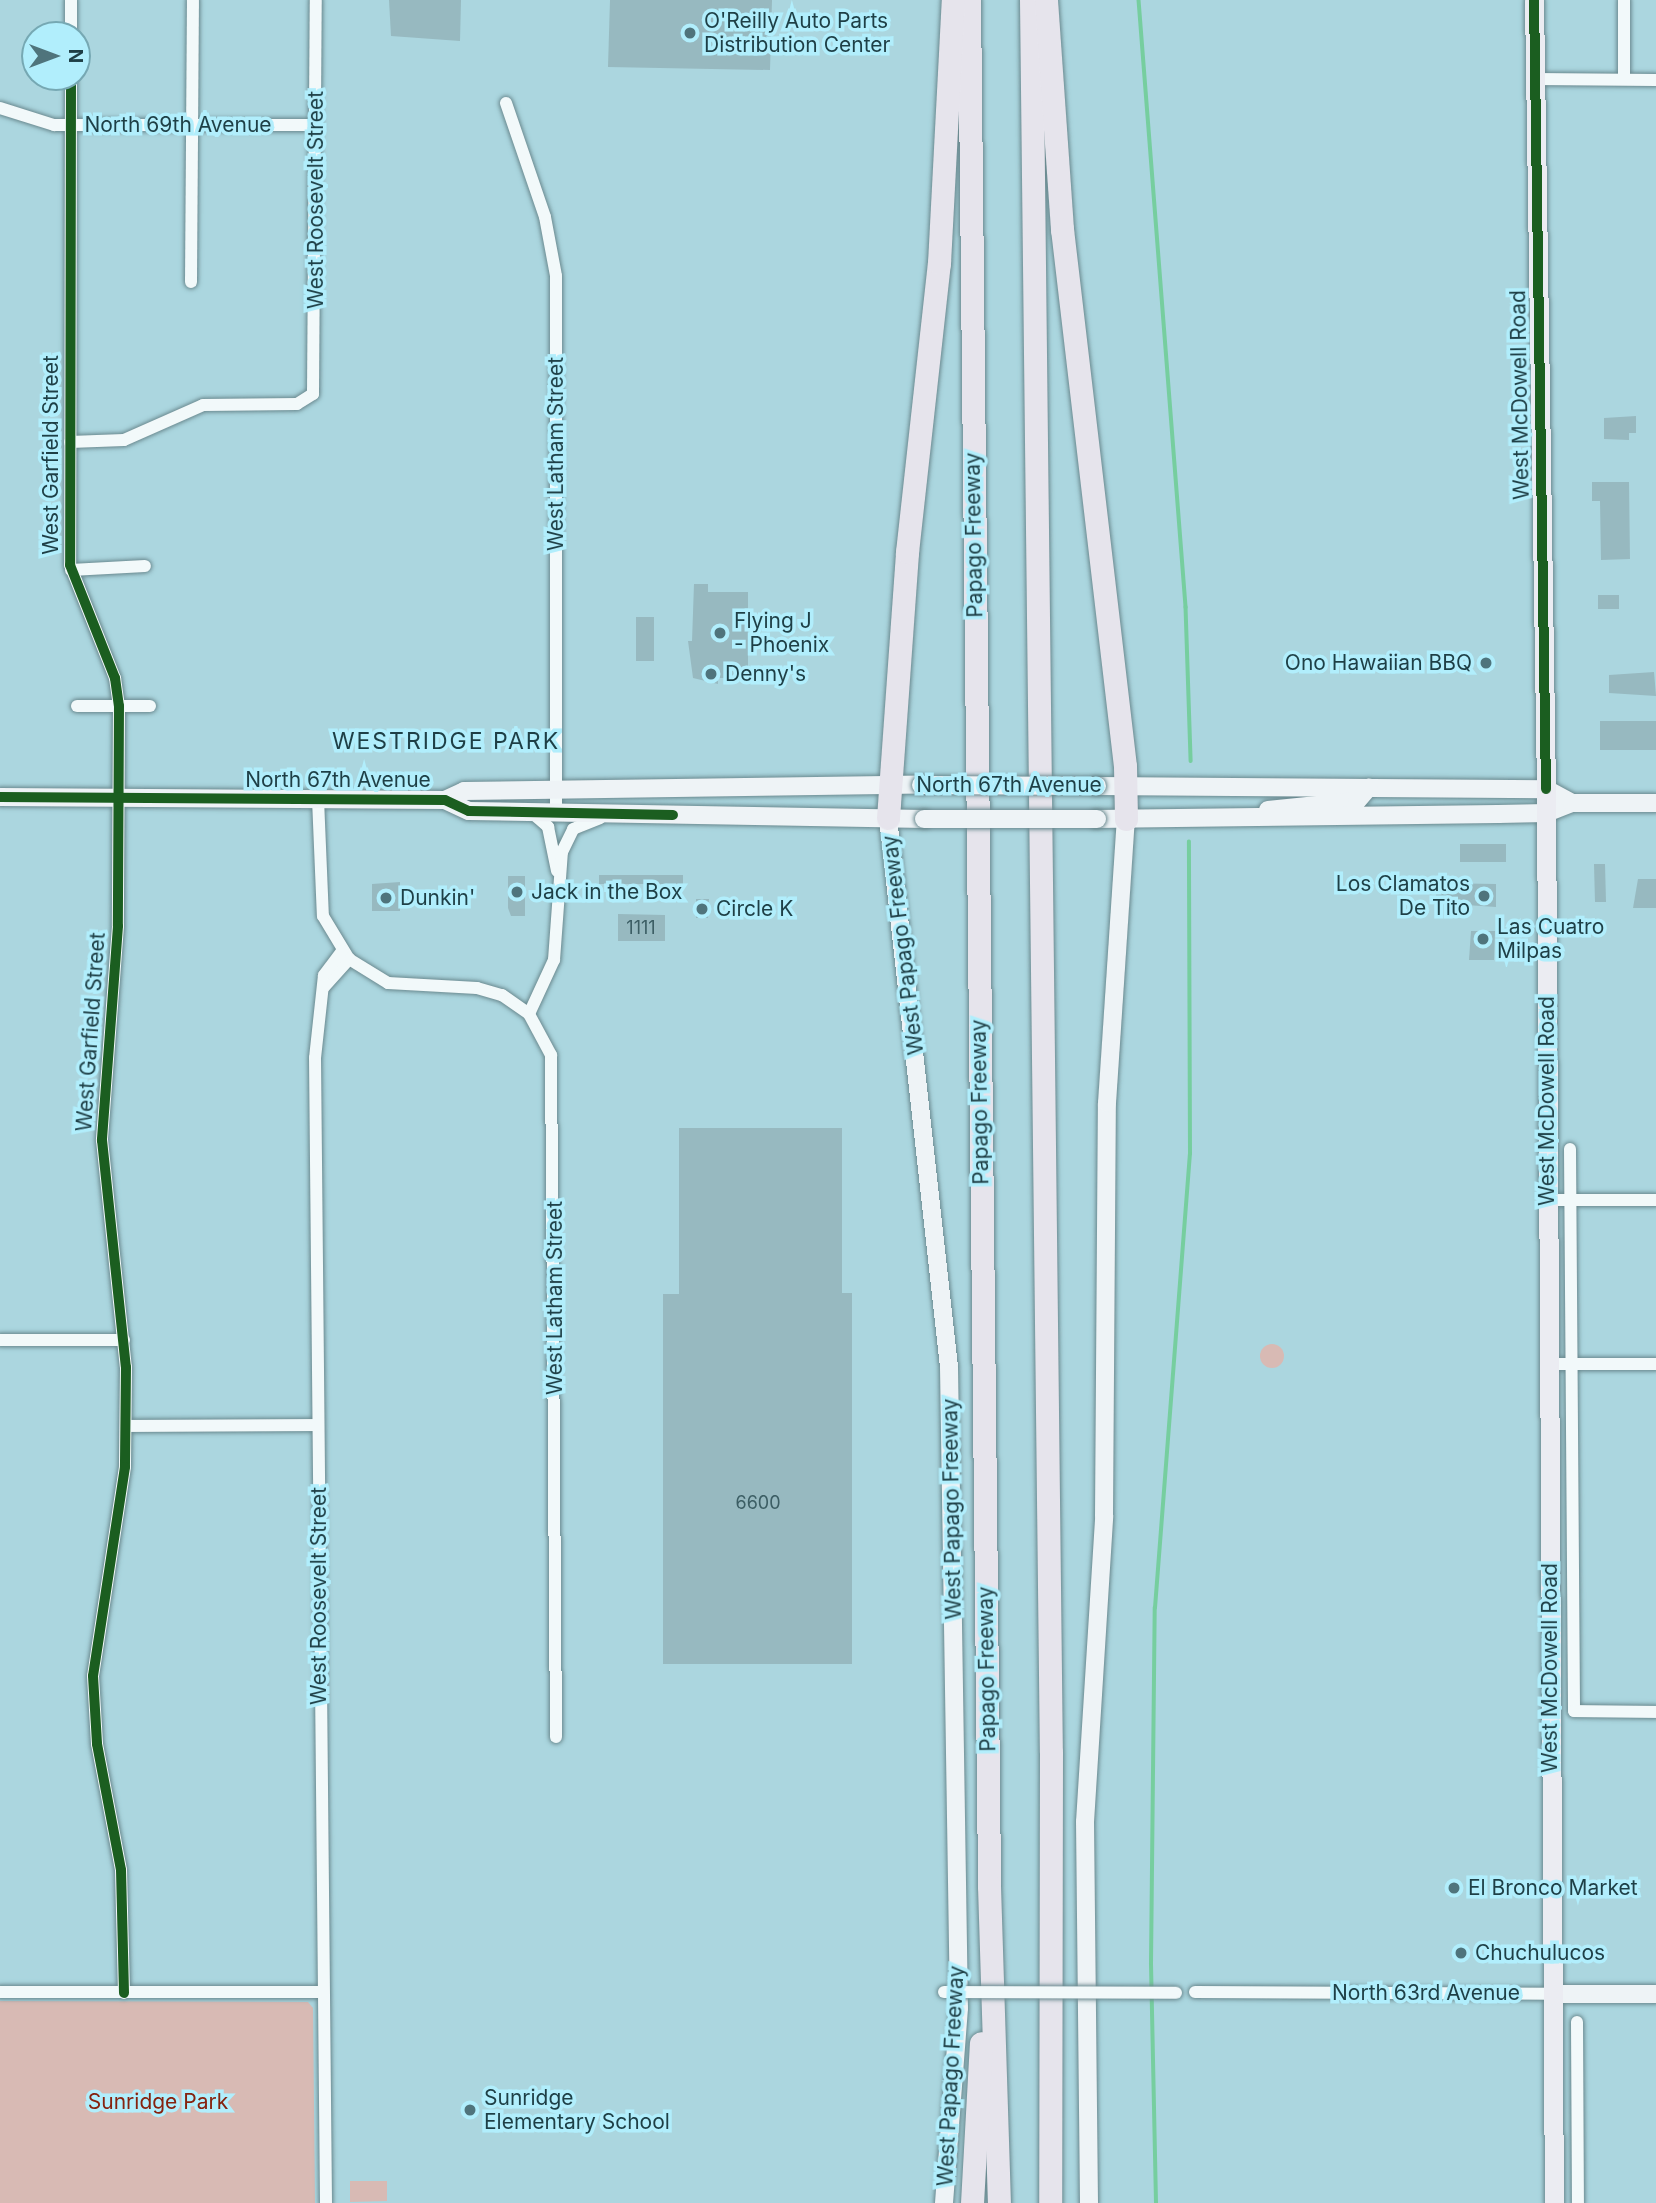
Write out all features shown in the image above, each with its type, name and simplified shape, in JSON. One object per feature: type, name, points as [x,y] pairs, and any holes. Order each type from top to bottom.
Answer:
[{"type":"highway","points":[[888,818],[888,785],[907,552],[935,312],[953,0]]},
{"type":"highway","name":"Papago Freeway","points":[[969,0],[989,1886],[999,2203]]},
{"type":"highway","points":[[1031,0],[1050,2203]]},
{"type":"highway","points":[[1046,0],[1062,229],[1126,786],[1126,829]]},
{"type":"highway","points":[[972,2203],[989,1886]]},
{"type":"highway","points":[[1050,2106],[1066,2203]]},
{"type":"main road","name":"West McDowell Road","points":[[1534,0],[1546,789],[1554,2203]]},
{"type":"main road","name":"North 67th Avenue","points":[[0,797],[444,800],[464,792],[888,785],[1233,785],[1546,789],[1572,803]]},
{"type":"main road","points":[[1235,820],[1276,807],[1357,801],[1369,787]]},
{"type":"main road","name":"North 67th Avenue","points":[[444,800],[469,811],[924,819],[1097,819],[1126,829],[1170,820],[1546,813],[1572,803],[1656,803]]},
{"type":"main road","name":"West Papago Freeway","points":[[888,818],[950,1379],[958,2008],[943,2203]]},
{"type":"main road","points":[[1089,2203],[1084,1822],[1104,1516],[1107,1103],[1126,829]]},
{"type":"main road","name":"North 63rd Avenue","points":[[1553,1994],[1656,1994]]},
{"type":"street","points":[[71,0],[71,21]]},
{"type":"street","points":[[191,282],[193,0]]},
{"type":"street","name":"West Roosevelt Street","points":[[70,442],[124,440],[203,405],[297,404],[310,398],[316,385],[316,0]]},
{"type":"street","points":[[1624,79],[1625,0]]},
{"type":"street","points":[[1534,79],[1656,80]]},
{"type":"street","name":"West Garfield Street","points":[[71,91],[71,570],[115,678],[119,706],[118,926],[102,1127],[124,1340],[126,1426],[122,1503],[93,1676],[97,1744],[121,1870],[124,1993]]},
{"type":"street","name":"West Latham Street","points":[[506,103],[545,217],[556,275],[556,813]]},
{"type":"street","name":"North 69th Avenue","points":[[0,108],[43,123],[71,125],[316,125]]},
{"type":"street","points":[[71,570],[145,566]]},
{"type":"street","points":[[77,706],[150,706]]},
{"type":"street","points":[[318,799],[320,901],[345,955],[388,984],[477,988],[502,995],[529,1014],[554,960],[557,871],[548,827],[531,812]]},
{"type":"street","points":[[557,871],[579,823],[627,814]]},
{"type":"street","name":"West Roosevelt Street","points":[[326,2203],[321,1992],[315,1058],[324,975],[345,955]]},
{"type":"street","name":"West Latham Street","points":[[529,1014],[551,1055],[555,1077],[556,1737]]},
{"type":"street","name":"West McDowell Road","points":[[1570,1149],[1574,1711],[1656,1712]]},
{"type":"street","points":[[1547,1200],[1656,1200]]},
{"type":"street","points":[[0,1340],[124,1340]]},
{"type":"street","points":[[1548,1364],[1656,1364]]},
{"type":"street","points":[[126,1426],[317,1425]]},
{"type":"street","points":[[0,1992],[321,1992]]},
{"type":"street","points":[[944,1992],[1176,1993]]},
{"type":"street","name":"North 63rd Avenue","points":[[1195,1992],[1553,1994]]},
{"type":"street","points":[[1577,2022],[1578,2203]]},
{"type":"green space","points":[[1272,1344],[1280,1348],[1284,1356],[1280,1364],[1272,1368],[1264,1364],[1260,1356],[1264,1348]]},
{"type":"green space","name":"Sunridge Park","points":[[0,2001],[308,2002],[313,2008],[315,2203],[0,2203]]},
{"type":"green space","points":[[350,2181],[387,2181],[387,2201],[350,2202]]},
{"type":"building","points":[[389,0],[461,0],[460,41],[391,36]]},
{"type":"building","name":"O'Reilly Auto Parts Distribution Center","points":[[610,0],[772,0],[770,70],[608,67]]},
{"type":"building","points":[[1636,416],[1636,433],[1629,433],[1629,440],[1604,439],[1604,418]]},
{"type":"building","points":[[1592,482],[1629,482],[1630,559],[1601,560],[1600,501],[1592,501]]},
{"type":"building","name":"Flying J - Phoenix","points":[[694,584],[708,584],[708,592],[748,592],[748,678],[718,678],[718,684],[693,678],[688,641],[692,641]]},
{"type":"building","points":[[1598,595],[1619,595],[1619,609],[1598,609]]},
{"type":"building","points":[[636,617],[654,617],[654,661],[636,661]]},
{"type":"building","points":[[1654,672],[1656,696],[1609,693],[1609,675]]},
{"type":"building","points":[[1600,721],[1656,721],[1656,750],[1600,750]]},
{"type":"building","points":[[1460,844],[1506,844],[1506,862],[1460,862]]},
{"type":"building","points":[[1594,864],[1605,864],[1606,902],[1595,902]]},
{"type":"building","name":"Circle K","points":[[599,875],[683,875],[683,884],[599,884]]},
{"type":"building","name":"Jack in the Box","points":[[508,876],[525,876],[525,916],[511,916],[508,908]]},
{"type":"building","points":[[1638,879],[1656,879],[1656,908],[1633,908]]},
{"type":"building","name":"Dunkin'","points":[[400,882],[400,911],[372,911],[372,884]]},
{"type":"building","points":[[1436,883],[1496,884],[1496,907],[1436,903]]},
{"type":"building","name":"Circle K","points":[[696,899],[709,899],[708,918],[696,918]]},
{"type":"building","name":"Circle K","points":[[618,914],[665,915],[665,941],[618,941]]},
{"type":"building","name":"Las Cuatro Milpas","points":[[1471,931],[1495,931],[1494,960],[1469,960]]},
{"type":"building","points":[[679,1128],[842,1128],[842,1293],[852,1293],[852,1664],[663,1664],[663,1294],[679,1294]]},
{"type":"waterway","points":[[1139,0],[1186,607],[1191,761]]},
{"type":"waterway","points":[[1156,2203],[1151,1963],[1155,1608],[1190,1154],[1189,842]]},
{"type":"cycle path","points":[[1534,0],[1546,789]]},
{"type":"cycle path","points":[[71,91],[70,565],[115,678],[119,706],[118,926],[102,1140],[126,1367],[125,1467],[93,1676],[97,1744],[121,1870],[124,1993]]},
{"type":"cycle path","points":[[0,797],[445,800],[469,811],[673,815]]},
{"type":"place","name":"O'Reilly Auto Parts Distribution Center","points":[[690,33]]},
{"type":"place","name":"Flying J - Phoenix","points":[[720,633]]},
{"type":"place","name":"Ono Hawaiian BBQ","points":[[1486,663]]},
{"type":"place","name":"Denny's","points":[[711,674]]},
{"type":"place","name":"Jack in the Box","points":[[517,892]]},
{"type":"place","name":"Los Clamatos De Tito","points":[[1484,896]]},
{"type":"place","name":"Dunkin'","points":[[386,898]]},
{"type":"place","name":"Circle K","points":[[702,909]]},
{"type":"place","name":"Las Cuatro Milpas","points":[[1483,939]]},
{"type":"place","name":"El Bronco Market","points":[[1454,1888]]},
{"type":"place","name":"Chuchulucos","points":[[1461,1953]]},
{"type":"place","name":"Sunridge Elementary School","points":[[470,2110]]},
{"type":"district","name":"WESTRIDGE PARK","points":[[446,741]]}]
